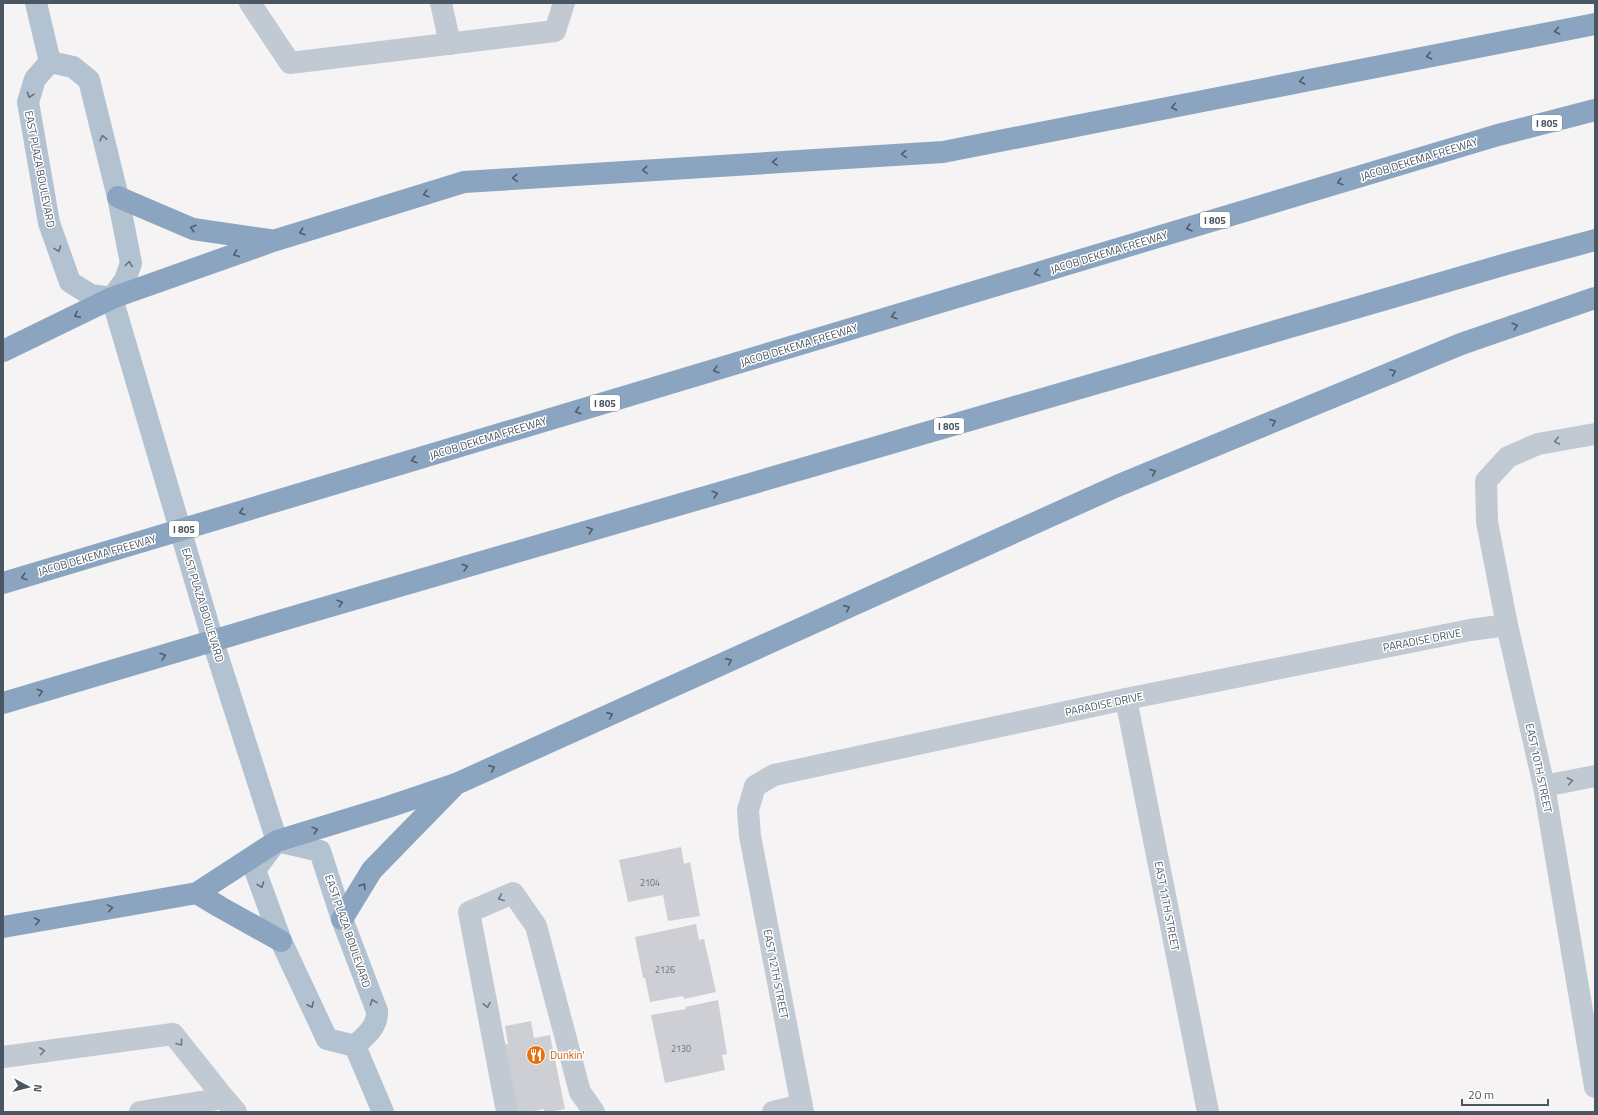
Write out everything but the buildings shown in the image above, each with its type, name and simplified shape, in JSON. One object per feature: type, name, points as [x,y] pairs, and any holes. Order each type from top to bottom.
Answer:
[{"type":"highway","points":[[3,351],[112,298],[273,241],[464,182],[943,152],[1595,24]]},
{"type":"highway","name":"JACOB DEKEMA FREEWAY","points":[[3,583],[1498,135],[1595,110]]},
{"type":"highway","points":[[118,197],[193,229],[273,241]]},
{"type":"highway","name":"I 805","points":[[3,704],[303,614],[1487,269],[1595,240]]},
{"type":"highway","points":[[3,926],[197,892],[277,841],[388,807],[456,784],[1117,486],[1461,344],[1595,298]]},
{"type":"highway","points":[[342,919],[372,870],[456,784]]},
{"type":"highway","points":[[197,892],[220,907],[281,941]]},
{"type":"main road","points":[[36,3],[50,62],[73,67],[89,80],[118,197],[131,263],[125,280],[112,298]]},
{"type":"main road","name":"EAST PLAZA BOULEVARD","points":[[50,62],[35,79],[28,102],[49,223],[70,282],[91,295],[112,298],[216,651],[277,841],[320,851],[342,919],[377,1011],[377,1019],[374,1025],[355,1046]]},
{"type":"main road","points":[[277,841],[255,870],[281,941],[327,1039],[355,1046],[383,1112]]},
{"type":"street","points":[[250,3],[290,63],[555,31],[564,3]]},
{"type":"street","points":[[441,3],[450,44]]},
{"type":"street","name":"EAST 10TH STREET","points":[[1595,434],[1538,444],[1508,457],[1486,481],[1487,522],[1507,626],[1544,786],[1595,1087]]},
{"type":"street","name":"PARADISE DRIVE","points":[[750,836],[748,810],[755,786],[774,775],[1126,699],[1470,630],[1507,626]]},
{"type":"street","name":"EAST 11TH STREET","points":[[1126,699],[1208,1112]]},
{"type":"street","points":[[1544,786],[1595,776]]},
{"type":"street","name":"EAST 12TH STREET","points":[[750,836],[803,1109]]},
{"type":"street","points":[[507,1112],[469,912],[513,893],[536,926],[580,1092],[594,1112]]},
{"type":"street","points":[[3,1057],[173,1034],[230,1105]]},
{"type":"street","points":[[140,1112],[230,1105]]},
{"type":"street","points":[[773,1112],[803,1109]]},
{"type":"place","name":"Dunkin'","points":[[536,1055]]}]
